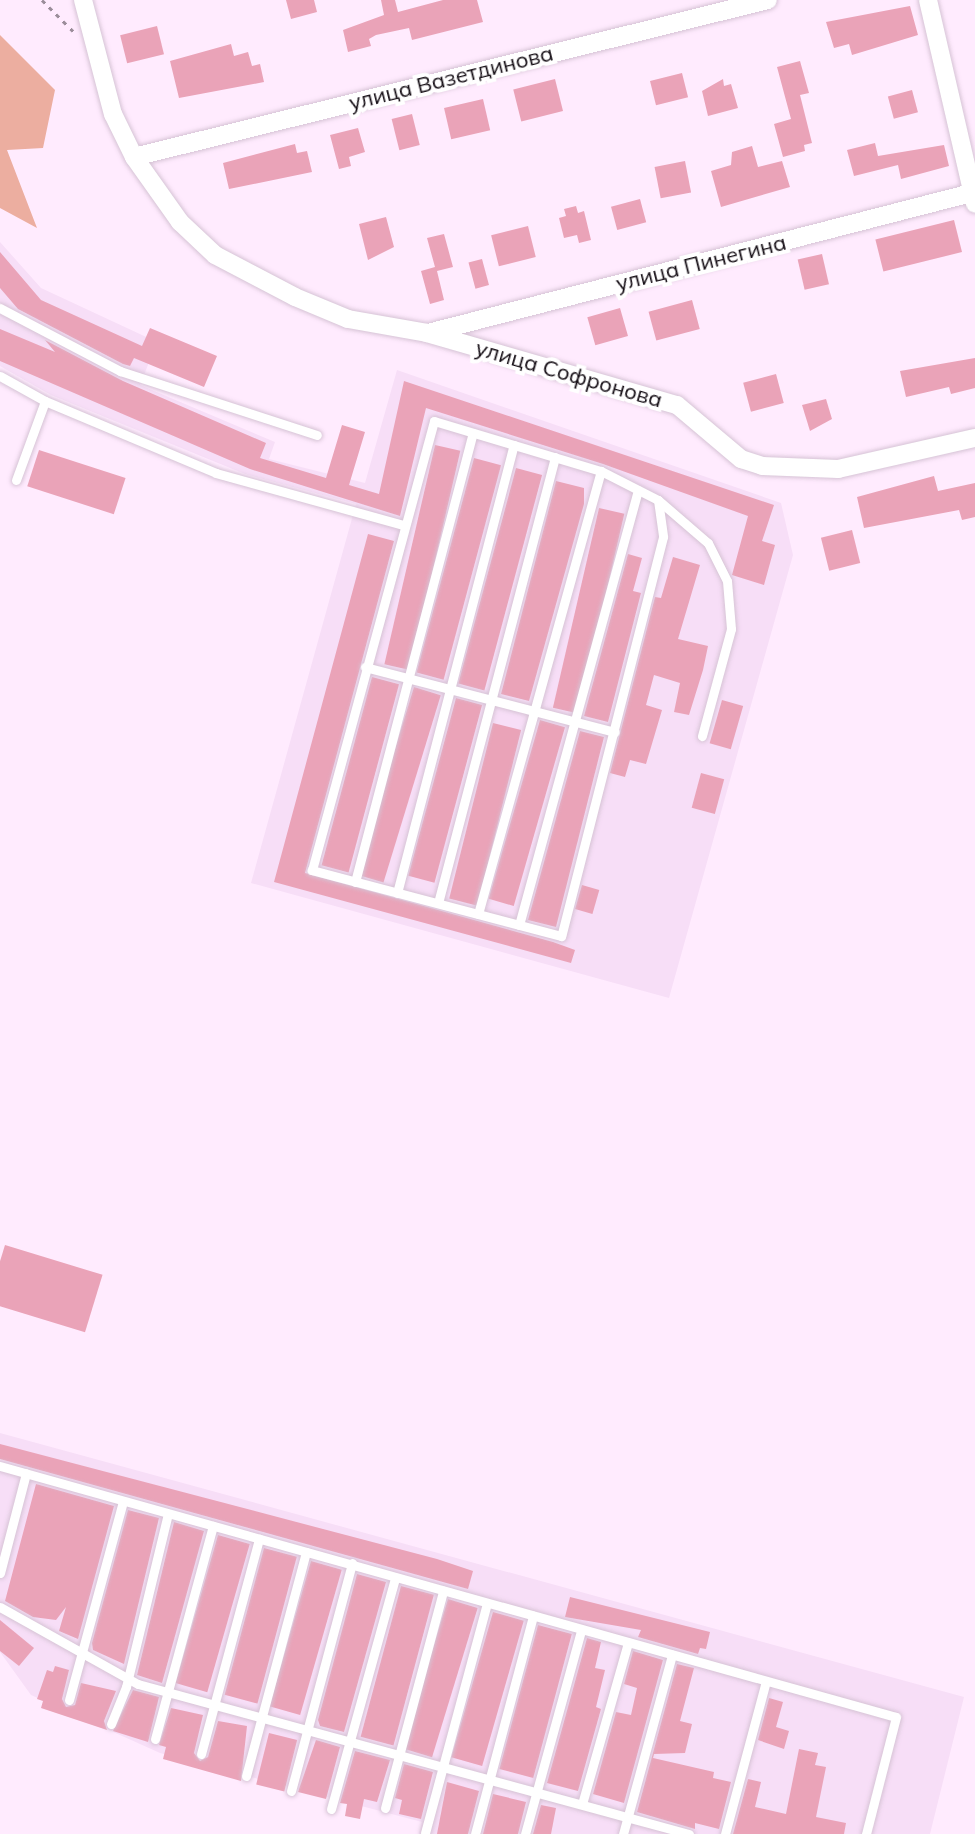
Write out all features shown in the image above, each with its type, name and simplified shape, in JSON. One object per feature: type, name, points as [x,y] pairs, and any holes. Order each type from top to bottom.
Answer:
[{"type":"street","name":"улица Софронова","points":[[83,0],[113,114],[134,157],[180,222],[215,255],[348,319],[427,333],[677,405],[741,459],[762,466],[838,469],[975,438]]},
{"type":"street","name":"улица Вазетдинова","points":[[134,157],[768,0]]},
{"type":"street","points":[[928,0],[974,196]]},
{"type":"street","name":"улица Пинегина","points":[[427,333],[974,196]]},
{"type":"lane","points":[[0,308],[120,371],[317,435]]},
{"type":"lane","points":[[0,376],[45,401],[216,473],[403,525]]},
{"type":"lane","points":[[16,480],[45,401]]},
{"type":"lane","points":[[658,500],[663,537],[561,936],[312,870],[403,525],[434,421],[601,471],[658,500],[708,543],[727,581],[731,629],[702,736]]},
{"type":"lane","points":[[355,882],[473,433]]},
{"type":"lane","points":[[397,893],[514,445]]},
{"type":"lane","points":[[438,903],[555,457]]},
{"type":"lane","points":[[478,914],[531,710],[601,471]]},
{"type":"lane","points":[[519,925],[638,490]]},
{"type":"lane","points":[[365,667],[615,732]]},
{"type":"lane","points":[[0,1466],[896,1717],[866,1834]]},
{"type":"lane","points":[[0,1573],[26,1473]]},
{"type":"lane","points":[[69,1700],[123,1501]]},
{"type":"lane","points":[[111,1724],[128,1678],[168,1514]]},
{"type":"lane","points":[[155,1739],[213,1526]]},
{"type":"lane","points":[[201,1754],[259,1539]]},
{"type":"lane","points":[[246,1776],[306,1552]]},
{"type":"lane","points":[[291,1791],[352,1564]]},
{"type":"lane","points":[[331,1809],[395,1578]]},
{"type":"lane","points":[[385,1808],[443,1591]]},
{"type":"lane","points":[[425,1833],[487,1604]]},
{"type":"lane","points":[[0,1607],[128,1678],[168,1692],[689,1834]]},
{"type":"lane","points":[[475,1834],[533,1616]]},
{"type":"lane","points":[[525,1834],[581,1630]]},
{"type":"lane","points":[[582,1804],[628,1642]]},
{"type":"lane","points":[[623,1834],[672,1655]]},
{"type":"lane","points":[[725,1834],[766,1681]]},
{"type":"path","points":[[42,0],[75,33]]},
{"type":"shaded area","points":[[0,35],[55,90],[43,148],[7,150],[37,228],[0,208]]},
{"type":"shaded area","points":[[0,242],[41,288],[157,342],[140,385],[275,442],[269,459],[365,483],[397,370],[781,503],[793,555],[669,998],[251,883],[356,504],[245,474],[51,395],[0,366]]},
{"type":"shaded area","points":[[0,1433],[964,1697],[930,1834],[419,1834],[422,1822],[160,1753],[31,1695],[0,1652]]},
{"type":"building","points":[[286,0],[314,0],[317,12],[291,19]]},
{"type":"building","points":[[381,0],[395,0],[398,12],[443,0],[477,0],[483,22],[412,40],[409,28],[376,35],[369,39],[371,46],[348,52],[343,30],[384,15]]},
{"type":"building","points":[[910,6],[918,35],[852,55],[849,44],[834,48],[826,22]]},
{"type":"building","points":[[157,26],[164,54],[127,63],[120,35]]},
{"type":"building","points":[[231,44],[234,56],[248,52],[252,66],[260,64],[264,82],[179,98],[170,61]]},
{"type":"building","points":[[800,61],[809,93],[800,95],[812,143],[804,145],[805,151],[783,157],[774,124],[791,119],[777,67]]},
{"type":"building","points":[[682,73],[688,97],[656,105],[650,81]]},
{"type":"building","points":[[555,79],[563,111],[521,121],[513,89]]},
{"type":"building","points":[[723,79],[724,86],[731,84],[738,108],[708,116],[702,91]]},
{"type":"building","points":[[912,90],[918,112],[894,119],[888,96]]},
{"type":"building","points":[[483,99],[490,130],[451,139],[444,108]]},
{"type":"building","points":[[412,114],[420,145],[399,150],[392,119]]},
{"type":"building","points":[[358,128],[365,152],[349,157],[351,166],[339,169],[330,135]]},
{"type":"building","points":[[875,143],[878,156],[944,145],[949,166],[901,179],[898,165],[854,176],[847,150]]},
{"type":"building","points":[[295,144],[297,153],[307,151],[312,172],[229,189],[223,163]]},
{"type":"building","points":[[752,146],[758,167],[782,161],[790,187],[721,207],[711,171],[731,165],[732,152]]},
{"type":"building","points":[[685,161],[691,192],[661,198],[655,167]]},
{"type":"building","points":[[640,199],[646,222],[617,230],[611,207]]},
{"type":"building","points":[[576,206],[578,213],[584,211],[591,240],[579,243],[577,235],[564,238],[559,218],[566,216],[564,209]]},
{"type":"building","points":[[386,217],[394,247],[368,260],[359,224]]},
{"type":"building","points":[[954,220],[962,252],[883,272],[875,240]]},
{"type":"building","points":[[528,226],[536,257],[499,266],[491,235]]},
{"type":"building","points":[[444,234],[453,267],[437,271],[444,300],[430,304],[421,271],[435,267],[427,238]]},
{"type":"building","points":[[0,252],[41,300],[142,346],[150,328],[217,356],[204,387],[134,358],[130,366],[123,364],[18,309],[0,288]]},
{"type":"building","points":[[822,254],[829,284],[805,290],[798,260]]},
{"type":"building","points":[[482,259],[489,285],[475,289],[468,263]]},
{"type":"building","points":[[692,300],[700,329],[656,341],[649,312]]},
{"type":"building","points":[[620,308],[628,336],[595,345],[587,317]]},
{"type":"building","points":[[0,329],[55,352],[45,340],[123,381],[266,443],[260,458],[326,478],[342,425],[365,432],[349,485],[379,494],[404,381],[774,505],[762,541],[775,545],[764,585],[732,575],[748,516],[603,464],[426,408],[400,516],[250,469],[0,361]]},
{"type":"building","points":[[975,358],[975,388],[951,394],[949,387],[906,397],[900,371]]},
{"type":"building","points":[[776,374],[784,403],[751,412],[743,383]]},
{"type":"building","points":[[826,399],[832,419],[810,431],[802,405]]},
{"type":"building","points":[[435,445],[460,451],[410,670],[384,664]]},
{"type":"building","points":[[39,450],[126,478],[114,514],[27,486]]},
{"type":"building","points":[[474,458],[501,465],[444,680],[417,672]]},
{"type":"building","points":[[516,468],[542,475],[484,690],[458,683]]},
{"type":"building","points":[[934,476],[938,491],[975,483],[975,517],[962,520],[959,510],[864,528],[857,497]]},
{"type":"building","points":[[556,481],[584,488],[584,504],[529,701],[501,694]]},
{"type":"building","points":[[599,508],[624,514],[578,714],[553,708]]},
{"type":"building","points":[[852,530],[860,563],[829,571],[821,538]]},
{"type":"building","points":[[368,534],[394,541],[305,873],[553,942],[575,950],[571,963],[274,882]]},
{"type":"building","points":[[628,554],[642,558],[633,591],[641,593],[608,722],[584,716]]},
{"type":"building","points":[[673,557],[700,565],[678,639],[708,646],[703,670],[689,715],[674,712],[680,683],[654,675],[646,705],[662,710],[646,764],[630,760],[625,777],[610,773],[655,597],[661,598]]},
{"type":"building","points":[[372,677],[399,684],[349,873],[322,865]]},
{"type":"building","points":[[414,687],[441,695],[383,883],[357,874]]},
{"type":"building","points":[[456,698],[482,705],[434,883],[408,876]]},
{"type":"building","points":[[722,700],[743,706],[731,749],[710,743]]},
{"type":"building","points":[[540,720],[565,727],[514,906],[489,899]]},
{"type":"building","points":[[493,723],[521,730],[477,906],[449,899]]},
{"type":"building","points":[[580,731],[604,737],[556,927],[528,920]]},
{"type":"building","points":[[701,773],[724,779],[715,814],[692,808]]},
{"type":"building","points":[[582,885],[599,890],[592,914],[575,909]]},
{"type":"building","points":[[5,1245],[103,1275],[85,1332],[0,1306],[0,1261]]},
{"type":"building","points":[[0,1444],[437,1559],[473,1571],[468,1589],[0,1459]]},
{"type":"building","points":[[36,1484],[114,1506],[78,1639],[59,1631],[66,1607],[56,1620],[33,1617],[5,1601]]},
{"type":"building","points":[[128,1510],[159,1518],[124,1664],[93,1650],[92,1643]]},
{"type":"building","points":[[174,1522],[204,1531],[162,1683],[137,1675]]},
{"type":"building","points":[[218,1535],[250,1544],[207,1692],[176,1683]]},
{"type":"building","points":[[264,1548],[297,1557],[258,1704],[225,1695]]},
{"type":"building","points":[[311,1561],[342,1570],[300,1715],[269,1706]]},
{"type":"building","points":[[357,1574],[386,1582],[344,1732],[320,1726],[318,1720]]},
{"type":"building","points":[[401,1586],[434,1595],[393,1745],[361,1737]]},
{"type":"building","points":[[570,1597],[710,1632],[706,1649],[700,1648],[698,1654],[638,1637],[641,1630],[565,1617]]},
{"type":"building","points":[[448,1599],[478,1608],[432,1757],[402,1748]]},
{"type":"building","points":[[493,1612],[524,1621],[482,1766],[451,1757]]},
{"type":"building","points":[[0,1620],[34,1648],[19,1666],[0,1651]]},
{"type":"building","points":[[538,1625],[572,1634],[533,1778],[499,1769]]},
{"type":"building","points":[[587,1638],[601,1642],[595,1668],[605,1670],[596,1707],[601,1709],[578,1791],[547,1783]]},
{"type":"building","points":[[633,1651],[663,1660],[624,1803],[593,1794],[616,1712],[631,1715],[637,1688],[624,1684]]},
{"type":"building","points":[[677,1664],[694,1668],[680,1721],[692,1724],[685,1753],[654,1754],[653,1758],[714,1772],[713,1778],[731,1782],[719,1829],[695,1823],[695,1829],[637,1812]]},
{"type":"building","points":[[55,1666],[69,1670],[62,1699],[66,1707],[75,1705],[81,1683],[116,1691],[104,1721],[107,1730],[41,1708],[43,1701],[37,1699],[47,1670],[53,1672]]},
{"type":"building","points":[[133,1690],[159,1697],[148,1742],[113,1731]]},
{"type":"building","points":[[769,1698],[783,1702],[776,1727],[789,1731],[784,1749],[758,1740]]},
{"type":"building","points":[[171,1708],[203,1715],[194,1753],[200,1761],[208,1757],[218,1721],[247,1726],[241,1781],[163,1759],[166,1747],[159,1745]]},
{"type":"building","points":[[269,1733],[297,1740],[284,1791],[256,1784]]},
{"type":"building","points":[[316,1740],[340,1747],[326,1799],[298,1792]]},
{"type":"building","points":[[799,1749],[818,1753],[815,1765],[826,1767],[816,1817],[846,1823],[844,1834],[733,1834],[748,1779],[761,1782],[755,1807],[786,1814]]},
{"type":"building","points":[[355,1751],[390,1760],[377,1802],[364,1799],[360,1819],[345,1816],[347,1804],[340,1803]]},
{"type":"building","points":[[404,1764],[433,1772],[421,1819],[399,1814],[402,1800],[395,1798]]},
{"type":"building","points":[[447,1782],[479,1791],[468,1834],[437,1834]]},
{"type":"building","points":[[493,1794],[526,1802],[518,1834],[483,1834]]},
{"type":"building","points":[[541,1805],[556,1808],[551,1834],[533,1834]]}]
